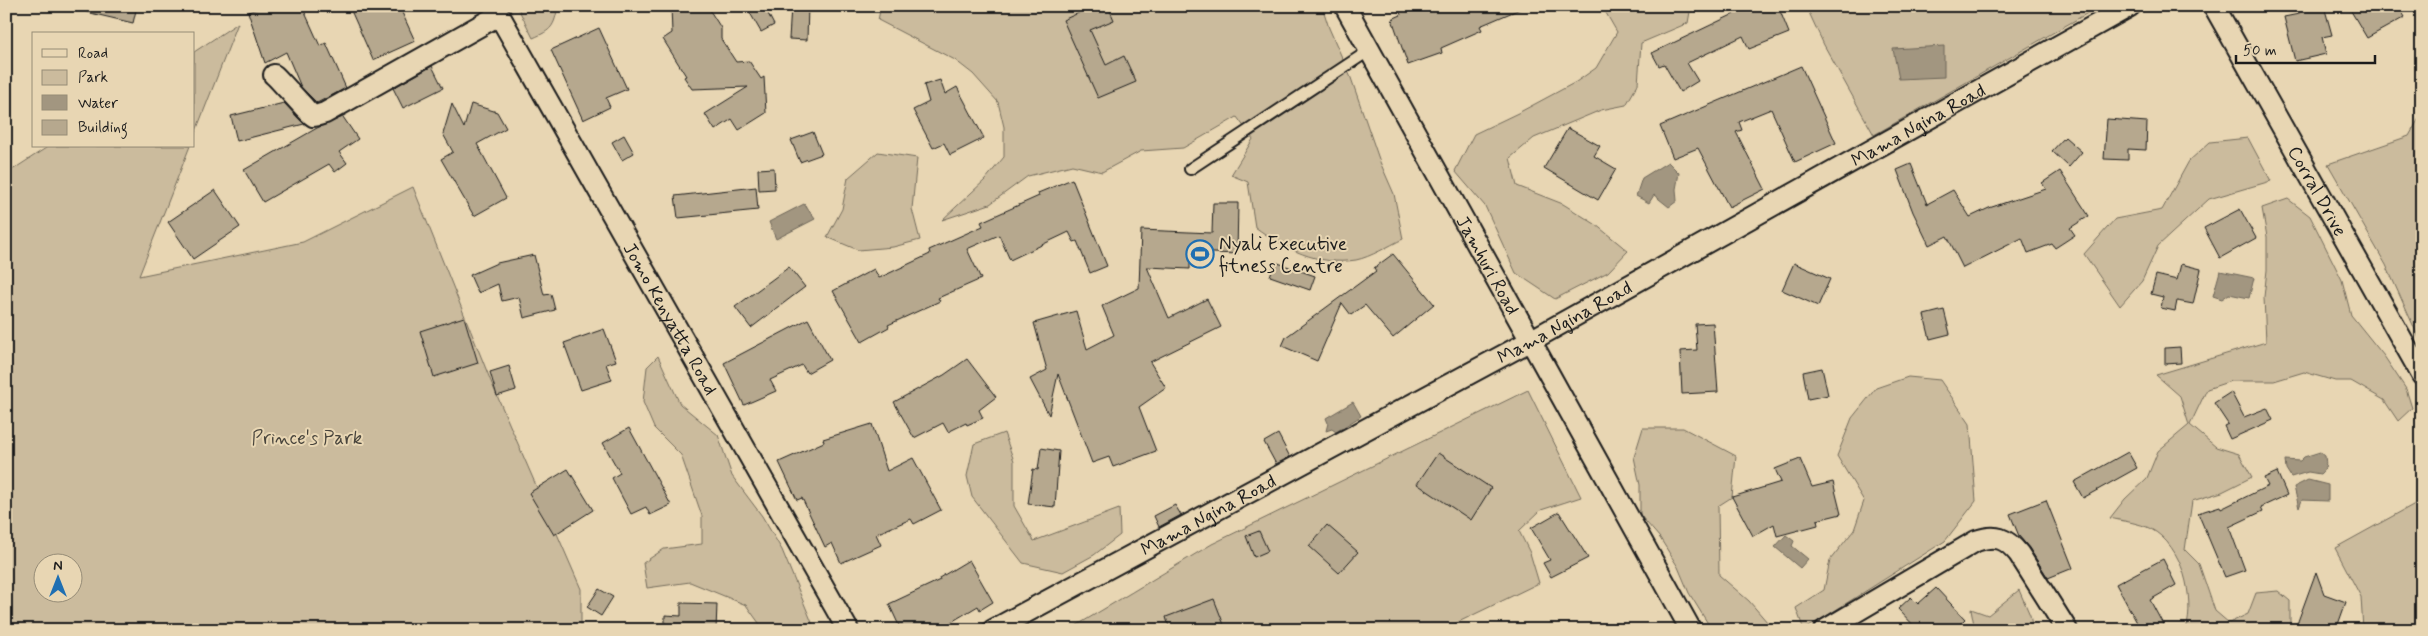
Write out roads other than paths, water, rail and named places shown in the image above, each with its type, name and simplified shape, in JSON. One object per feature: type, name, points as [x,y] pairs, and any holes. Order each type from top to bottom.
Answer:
[{"type":"street","name":"Jamhuri Road","points":[[1345,6],[1691,630]]},
{"type":"street","name":"Mama Ngina Road","points":[[994,630],[1530,341],[2130,6]]},
{"type":"street","name":"Corral Drive","points":[[2214,6],[2422,375]]},
{"type":"street","points":[[274,75],[291,90],[308,114],[314,116],[325,113],[496,11]]},
{"type":"street","name":"Jomo Kenyatta Road","points":[[496,11],[848,630]]},
{"type":"street","points":[[1825,630],[1976,541],[1988,537],[1998,537],[2009,543],[2019,554],[2067,630]]},
{"type":"lane","points":[[1190,169],[1370,50]]},
{"type":"water","points":[[1944,46],[1944,77],[1899,79],[1893,49]]},
{"type":"water","points":[[1668,162],[1679,173],[1676,189],[1677,201],[1669,207],[1654,195],[1649,203],[1636,196],[1642,178]]},
{"type":"water","points":[[804,204],[815,219],[776,239],[769,222]]},
{"type":"water","points":[[2220,271],[2254,278],[2249,298],[2229,294],[2222,299],[2213,296]]},
{"type":"water","points":[[1353,402],[1361,416],[1336,432],[1332,429],[1326,431],[1328,423],[1326,418]]},
{"type":"water","points":[[2320,452],[2325,456],[2326,464],[2320,474],[2308,472],[2291,477],[2286,469],[2285,460],[2300,461],[2304,457]]},
{"type":"water","points":[[2308,480],[2328,485],[2328,501],[2302,500],[2299,508],[2294,487]]},
{"type":"water","points":[[1786,535],[1794,541],[1792,546],[1808,559],[1800,568],[1775,547]]},
{"type":"place","name":"Nyali Executive fitness Centre","points":[[1200,254]]},
{"type":"park label","name":"Prince's Park","points":[[307,437]]}]
